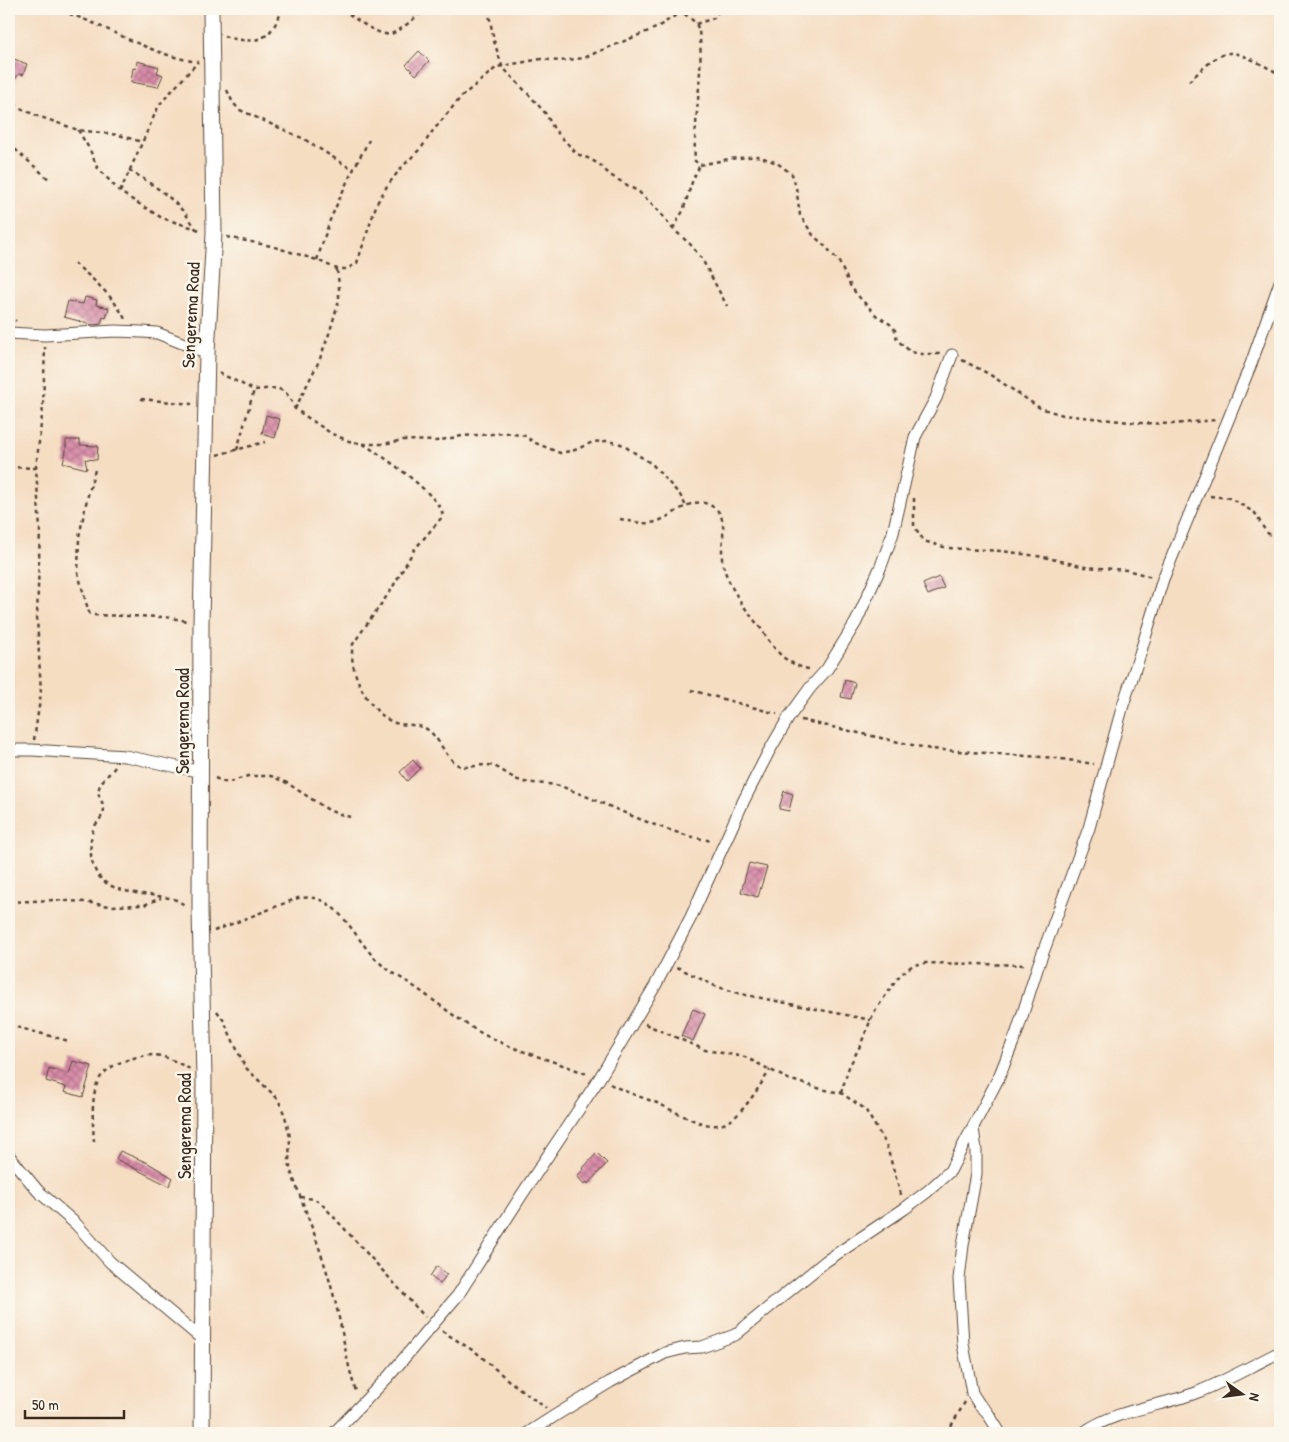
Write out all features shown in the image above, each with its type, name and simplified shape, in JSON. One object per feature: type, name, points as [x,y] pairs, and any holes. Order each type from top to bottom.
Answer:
[{"type":"main road","name":"Sengerema Road","points":[[202,1433],[204,1077],[200,910],[202,772],[201,624],[207,361],[214,234],[205,63],[211,30],[211,9]]},
{"type":"street","points":[[528,1433],[610,1382],[665,1354],[685,1348],[702,1347],[735,1335],[826,1261],[904,1209],[950,1171],[999,1077],[1016,1032],[1038,966],[1089,828],[1105,765],[1163,579],[1251,364],[1280,283]]},
{"type":"street","points":[[9,334],[158,333],[207,361]]},
{"type":"street","points":[[334,1433],[361,1406],[458,1295],[599,1079],[667,962],[691,917],[744,800],[789,717],[810,688],[828,669],[856,622],[893,533],[916,437],[936,398],[952,355]]},
{"type":"street","points":[[9,750],[125,756],[202,772]]},
{"type":"street","points":[[973,1128],[976,1174],[959,1279],[963,1344],[972,1393],[1000,1433]]},
{"type":"street","points":[[9,1156],[38,1191],[76,1224],[110,1262],[202,1339]]},
{"type":"street","points":[[1083,1433],[1106,1419],[1199,1392],[1280,1352]]},
{"type":"path","points":[[54,9],[75,15],[186,60],[205,63]]},
{"type":"path","points":[[211,30],[238,40],[255,40],[267,35],[272,30],[284,9]]},
{"type":"path","points":[[343,9],[353,18],[384,34],[391,34],[415,18],[424,9]]},
{"type":"path","points":[[488,9],[494,41],[502,66],[546,114],[554,129],[578,154],[590,159],[610,175],[639,192],[659,211],[673,229],[690,244],[702,259],[727,306]]},
{"type":"path","points":[[678,9],[696,24],[701,44],[694,151],[695,162],[700,165],[729,158],[758,156],[778,163],[792,174],[800,215],[813,235],[839,262],[851,287],[860,298],[877,316],[890,324],[895,330],[897,340],[911,352],[952,355],[989,374],[1040,408],[1064,415],[1140,424],[1172,424],[1229,419]]},
{"type":"path","points":[[696,24],[714,18],[720,9]]},
{"type":"path","points":[[78,130],[90,150],[97,167],[120,192],[162,218],[214,234],[271,246],[317,260],[336,269],[347,269],[357,263],[377,203],[401,168],[422,147],[461,97],[497,67],[540,59],[559,61],[582,58],[656,28],[681,12]]},
{"type":"path","points":[[226,37],[226,45]]},
{"type":"path","points":[[1189,81],[1219,57],[1231,53],[1252,60],[1280,74]]},
{"type":"path","points":[[120,192],[159,104],[205,63]]},
{"type":"path","points":[[226,86],[233,103],[240,110],[304,139],[353,170]]},
{"type":"path","points":[[9,97],[18,107],[26,111],[78,130],[119,136],[142,142]]},
{"type":"path","points":[[317,260],[330,220],[369,140]]},
{"type":"path","points":[[9,144],[51,181]]},
{"type":"path","points":[[673,229],[683,211],[693,179],[700,165]]},
{"type":"path","points":[[129,170],[174,201],[188,215],[196,229]]},
{"type":"path","points":[[74,263],[94,280],[112,301],[122,314],[131,332]]},
{"type":"path","points":[[295,409],[319,361],[339,301],[336,269]]},
{"type":"path","points":[[32,750],[41,693],[37,617],[39,493],[36,468],[43,407],[45,335]]},
{"type":"path","points":[[207,361],[254,390],[277,388],[285,392],[295,409],[332,434],[363,444],[384,444],[403,440],[436,441],[462,436],[507,433],[526,436],[533,442],[560,452],[574,450],[593,442],[608,440],[621,444],[652,464],[680,495],[686,506]]},
{"type":"path","points":[[237,450],[254,390]]},
{"type":"path","points":[[141,398],[206,405]]},
{"type":"path","points":[[204,458],[265,442]]},
{"type":"path","points":[[363,444],[388,459],[418,486],[440,507],[442,516],[414,550],[391,590],[353,644],[352,652],[357,677],[364,694],[377,710],[394,722],[425,728],[433,734],[450,758],[458,765],[467,767],[483,764],[496,767],[519,780],[560,786],[681,834],[724,844]]},
{"type":"path","points":[[9,467],[36,468]]},
{"type":"path","points":[[95,470],[84,509],[79,537],[78,573],[89,613],[92,615],[165,617],[201,624]]},
{"type":"path","points":[[906,479],[914,500],[914,526],[924,541],[947,548],[1002,551],[1044,557],[1085,567],[1127,570],[1163,579]]},
{"type":"path","points":[[1198,495],[1230,498],[1254,513],[1266,532],[1280,541]]},
{"type":"path","points":[[620,519],[649,524],[661,521],[686,506],[696,503],[705,503],[718,510],[724,524],[721,549],[723,565],[740,602],[777,652],[785,659],[801,668],[828,669]]},
{"type":"path","points":[[692,690],[789,717],[930,749],[1055,758],[1105,765]]},
{"type":"path","points":[[125,756],[102,781],[99,788],[98,794],[104,804],[104,809],[93,831],[90,851],[93,866],[99,877],[118,890],[174,899],[200,910]]},
{"type":"path","points":[[202,772],[224,782],[248,776],[271,776],[288,783],[330,812],[350,817]]},
{"type":"path","points":[[9,902],[55,900],[110,906],[144,905],[163,897]]},
{"type":"path","points":[[201,936],[298,898],[313,898],[325,902],[342,917],[381,964],[488,1037],[523,1052],[566,1065],[697,1122],[717,1126],[726,1124],[733,1119],[755,1093],[770,1070]]},
{"type":"path","points":[[667,962],[715,986],[741,994],[871,1020]]},
{"type":"path","points":[[841,1093],[849,1067],[871,1020],[900,975],[913,965],[926,963],[1008,963],[1038,966]]},
{"type":"path","points":[[203,991],[224,1021],[245,1067],[278,1099],[285,1116],[290,1137],[290,1167],[321,1252],[337,1308],[350,1374],[361,1406]]},
{"type":"path","points":[[634,1019],[705,1050],[745,1057],[788,1079],[841,1093],[864,1109],[886,1144],[904,1209]]},
{"type":"path","points":[[9,1025],[69,1042]]},
{"type":"path","points":[[94,1142],[93,1114],[96,1086],[104,1072],[126,1060],[155,1055],[180,1064],[204,1077]]},
{"type":"path","points":[[300,1197],[314,1199],[321,1203],[432,1326],[477,1353],[508,1380],[556,1415]]},
{"type":"path","points":[[947,1433],[972,1393]]},
{"type":"building","points":[[419,51],[429,61],[416,75],[406,65]]},
{"type":"building","points":[[9,57],[27,64],[23,75],[19,74],[9,87]]},
{"type":"building","points":[[137,61],[159,67],[157,73],[163,75],[158,87],[131,82],[133,68],[136,69]]},
{"type":"building","points":[[85,297],[97,300],[96,305],[109,308],[106,318],[103,317],[101,324],[94,325],[64,317],[68,301],[83,304]]},
{"type":"building","points":[[266,415],[280,419],[275,438],[262,434]]},
{"type":"building","points":[[66,440],[80,440],[80,445],[98,446],[97,460],[85,459],[87,469],[63,463]]},
{"type":"building","points":[[939,577],[944,588],[928,595],[923,584]]},
{"type":"building","points":[[845,680],[855,683],[851,699],[841,697]]},
{"type":"building","points":[[413,760],[420,768],[407,781],[400,772]]},
{"type":"building","points":[[784,791],[793,794],[789,811],[779,809]]},
{"type":"building","points":[[749,863],[767,867],[758,897],[741,892]]},
{"type":"building","points":[[693,1009],[705,1014],[693,1041],[681,1036]]},
{"type":"building","points":[[73,1061],[92,1066],[83,1097],[64,1092],[66,1087],[46,1081],[49,1068],[69,1074]]},
{"type":"building","points":[[120,1151],[148,1163],[173,1178],[169,1186],[116,1159]]},
{"type":"building","points":[[597,1153],[607,1163],[588,1184],[587,1182],[584,1184],[577,1176]]},
{"type":"building","points":[[437,1266],[447,1274],[440,1284],[430,1276]]}]
